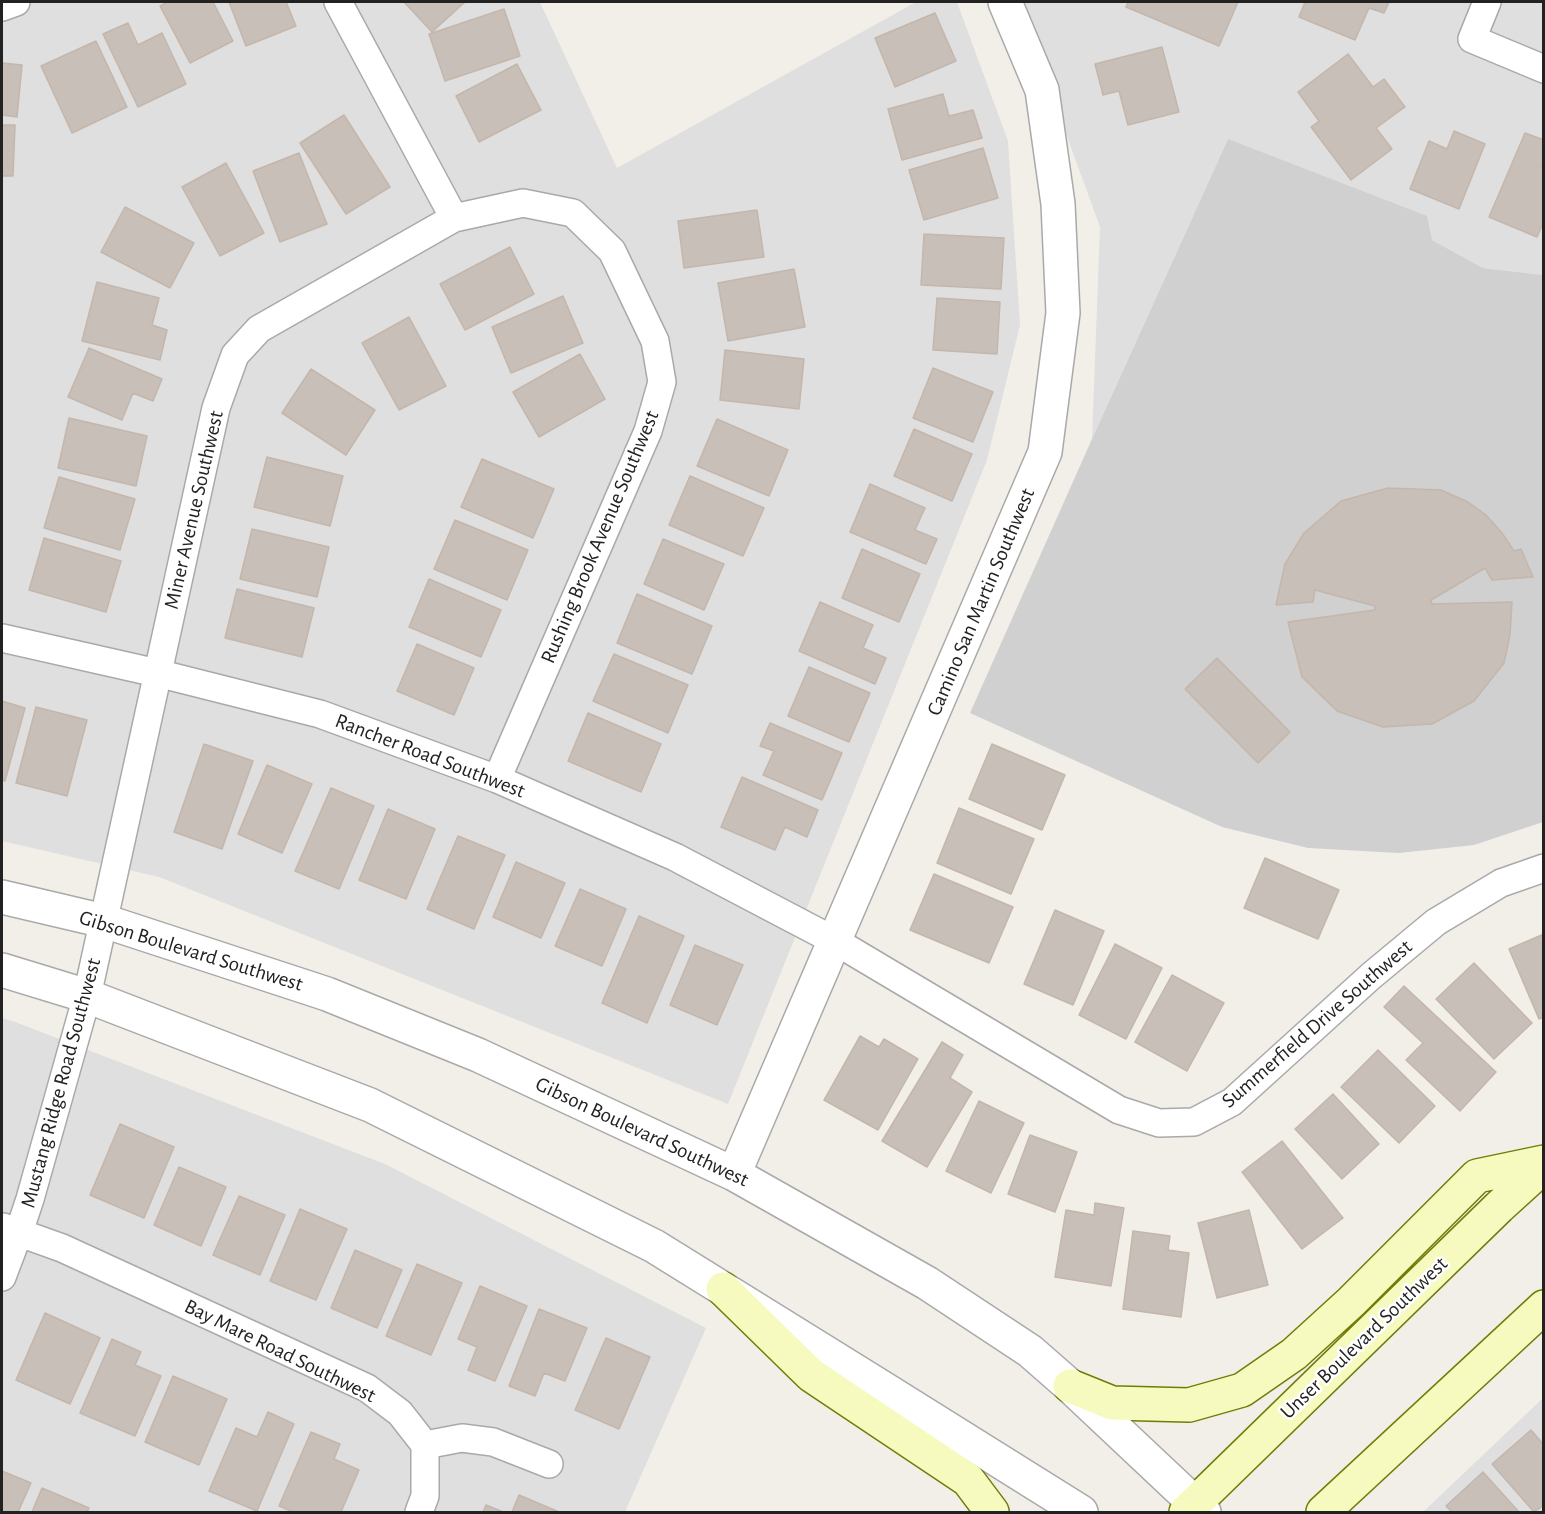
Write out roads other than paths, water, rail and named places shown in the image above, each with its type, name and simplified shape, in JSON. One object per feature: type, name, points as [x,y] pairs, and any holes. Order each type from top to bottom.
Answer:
[{"type":"main road","points":[[1070,1386],[1112,1403],[1189,1405],[1242,1390],[1294,1354],[1352,1302],[1477,1176],[1544,1164]]},
{"type":"main road","name":"Unser Boulevard Southwest","points":[[1195,1510],[1544,1164]]},
{"type":"main road","points":[[723,1289],[811,1375],[968,1480],[992,1512]]},
{"type":"main road","points":[[1323,1512],[1544,1308]]},
{"type":"main road","points":[[1353,1512],[1370,1468]]},
{"type":"street","points":[[2,7],[16,2]]},
{"type":"street","points":[[338,2],[454,218]]},
{"type":"street","name":"Camino San Martin Southwest","points":[[734,1174],[1045,452],[1063,313],[1059,204],[1042,90],[1005,2]]},
{"type":"street","points":[[1487,2],[1472,39],[1544,69]]},
{"type":"street","name":"Rushing Brook Avenue Southwest","points":[[454,218],[523,203],[573,213],[612,251],[655,341],[663,382],[648,431],[497,779]]},
{"type":"street","name":"Miner Avenue Southwest","points":[[104,921],[216,408],[235,355],[259,329],[454,218]]},
{"type":"street","name":"Rancher Road Southwest","points":[[2,638],[157,673],[320,714],[497,779],[675,857],[835,941]]},
{"type":"street","name":"Summerfield Drive Southwest","points":[[835,941],[1119,1110],[1159,1123],[1194,1122],[1233,1102],[1371,976],[1436,922],[1501,883],[1544,868]]},
{"type":"street","name":"Gibson Boulevard Southwest","points":[[2,897],[104,921],[327,994],[478,1055],[734,1174],[927,1283],[1030,1351],[1070,1386],[1195,1510]]},
{"type":"street","name":"Mustang Ridge Road Southwest","points":[[2,1277],[10,1229],[30,1200],[87,996],[104,921]]},
{"type":"street","points":[[2,969],[87,996],[370,1105],[654,1246],[1081,1512]]},
{"type":"street","name":"Bay Mare Road Southwest","points":[[10,1229],[62,1248],[367,1388],[400,1413],[425,1445]]},
{"type":"street","points":[[419,1512],[425,1496],[425,1445],[462,1438],[494,1442],[549,1464]]}]
